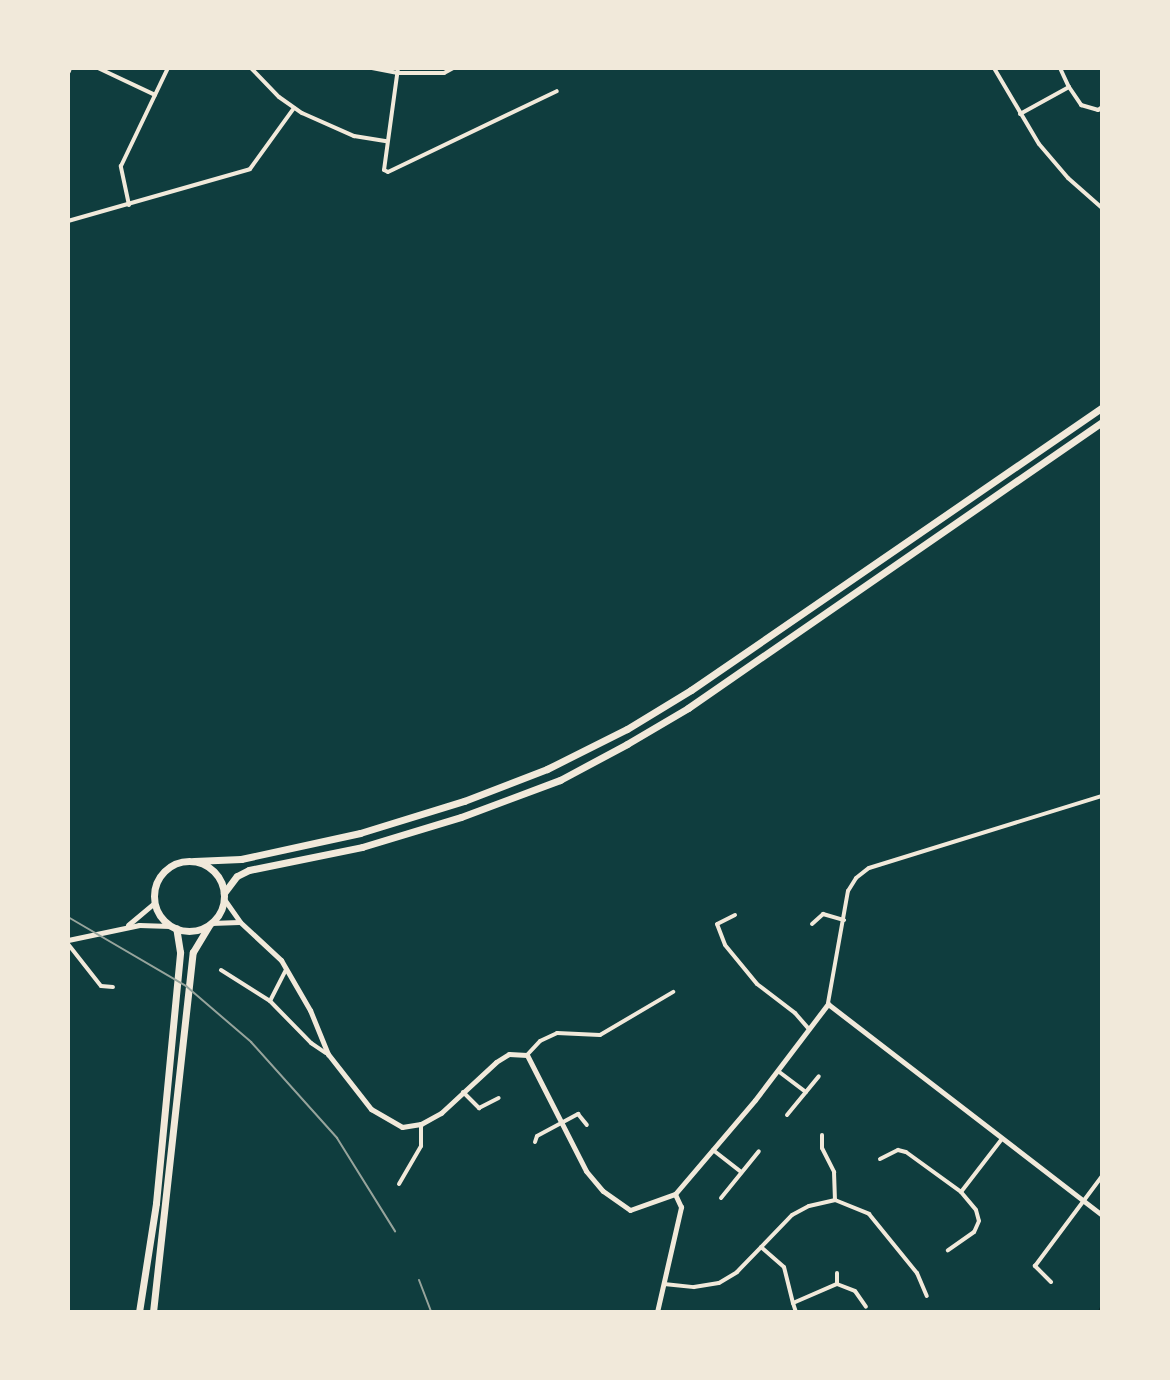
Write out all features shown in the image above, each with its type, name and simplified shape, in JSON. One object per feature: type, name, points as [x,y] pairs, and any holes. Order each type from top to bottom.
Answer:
[{"type":"highway","points":[[210,924],[193,931],[173,927],[160,916],[154,903],[155,887],[163,872],[177,862],[241,859],[360,833],[464,801],[547,769],[691,690],[1102,408]]},
{"type":"highway","points":[[153,1312],[193,952],[237,876],[249,870],[362,847],[461,817],[560,780],[614,752],[688,708],[1102,422]]},
{"type":"highway","points":[[194,861],[215,872],[224,896]]},
{"type":"highway","points":[[139,1312],[156,1203],[175,1013],[180,952],[173,927]]},
{"type":"street","points":[[98,68],[155,95]]},
{"type":"street","points":[[129,205],[121,166],[168,68]]},
{"type":"street","points":[[251,68],[294,108],[354,136],[387,141]]},
{"type":"street","points":[[372,68],[444,73],[453,68]]},
{"type":"street","points":[[994,68],[1047,154],[1102,208]]},
{"type":"street","points":[[1060,68],[1081,105],[1098,110],[1102,107]]},
{"type":"street","points":[[397,71],[384,170],[388,172],[557,91]]},
{"type":"street","points":[[1020,114],[1069,87]]},
{"type":"street","points":[[68,221],[250,169],[294,108]]},
{"type":"street","points":[[527,1055],[586,1171],[603,1191],[630,1210],[675,1194],[778,1071],[828,1004],[848,891],[856,878],[869,868],[1102,796]]},
{"type":"street","points":[[224,896],[240,922],[258,936],[286,970],[310,1010],[328,1054],[342,1077],[386,1120],[402,1127],[421,1124],[441,1113],[462,1091],[509,1054],[527,1055]]},
{"type":"street","points":[[122,928],[154,903]]},
{"type":"street","points":[[812,924],[823,914],[844,920]]},
{"type":"street","points":[[735,915],[717,924],[725,945],[757,984],[795,1013],[809,1029]]},
{"type":"street","points":[[210,924],[240,922]]},
{"type":"street","points":[[113,987],[101,986],[68,942],[151,923],[173,927]]},
{"type":"street","points":[[221,970],[270,1001],[311,1043],[328,1054]]},
{"type":"street","points":[[270,1001],[286,970]]},
{"type":"street","points":[[527,1055],[540,1041],[557,1033],[600,1035],[673,992]]},
{"type":"street","points":[[828,1004],[1102,1215]]},
{"type":"street","points":[[778,1071],[806,1092]]},
{"type":"street","points":[[787,1115],[819,1076]]},
{"type":"street","points":[[462,1091],[479,1108],[499,1098]]},
{"type":"street","points":[[535,1142],[537,1136],[578,1114],[587,1125]]},
{"type":"street","points":[[399,1184],[421,1146],[421,1124]]},
{"type":"street","points":[[822,1135],[822,1148],[834,1172],[835,1200]]},
{"type":"street","points":[[961,1192],[1001,1140]]},
{"type":"street","points":[[713,1150],[741,1172]]},
{"type":"street","points":[[880,1159],[898,1150],[906,1152],[961,1192],[976,1210],[979,1221],[974,1232],[948,1250]]},
{"type":"street","points":[[721,1198],[759,1151]]},
{"type":"street","points":[[1051,1282],[1035,1266],[1102,1176]]},
{"type":"street","points":[[657,1312],[681,1207],[675,1194]]},
{"type":"street","points":[[664,1284],[694,1287],[719,1283],[737,1272],[792,1215],[809,1206],[835,1200],[869,1214],[917,1273],[927,1296]]},
{"type":"street","points":[[761,1247],[784,1267],[796,1312]]},
{"type":"street","points":[[837,1273],[837,1284]]},
{"type":"street","points":[[793,1303],[837,1284],[858,1293],[866,1307]]},
{"type":"railway","points":[[68,917],[186,986],[251,1042],[337,1138],[395,1231]]},
{"type":"railway","points":[[419,1280],[431,1312]]}]
